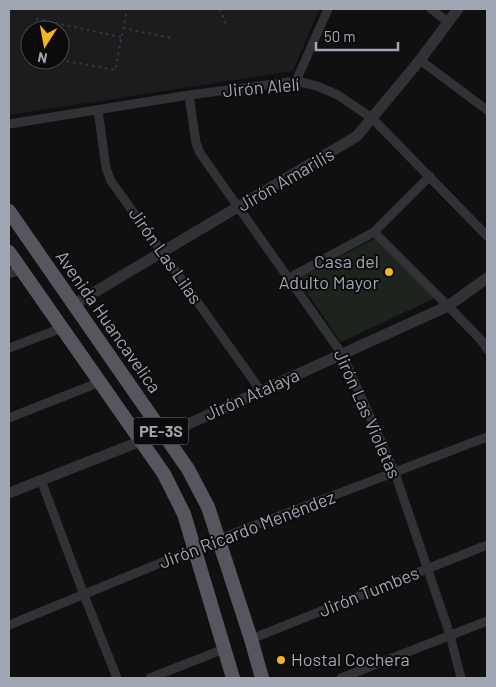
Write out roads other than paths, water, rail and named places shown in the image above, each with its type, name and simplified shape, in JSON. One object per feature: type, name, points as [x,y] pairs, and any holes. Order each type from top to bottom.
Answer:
[{"type":"highway","name":"Avenida Huancavelica","points":[[9,211],[188,469],[208,507],[262,678]]},
{"type":"highway","name":"PE-3S","points":[[9,252],[15,272],[62,328],[164,474],[184,514],[233,678]]},
{"type":"street","points":[[296,81],[328,9]]},
{"type":"street","points":[[431,9],[448,22]]},
{"type":"street","name":"Jirón Amarilis","points":[[73,305],[342,147],[357,136],[420,60],[458,9]]},
{"type":"street","points":[[420,60],[487,110]]},
{"type":"street","name":"Jirón Alelí","points":[[9,124],[189,95],[296,81],[316,86],[338,95],[373,119],[487,236]]},
{"type":"street","name":"Jirón Las Violetas","points":[[189,95],[196,143],[200,153],[342,354],[395,473],[450,636],[461,678]]},
{"type":"street","name":"Jirón Las Lilas","points":[[98,110],[106,168],[111,181],[261,391]]},
{"type":"street","points":[[289,278],[374,232],[430,176]]},
{"type":"street","points":[[374,232],[482,341],[487,349]]},
{"type":"street","name":"Jirón Atalaya","points":[[9,493],[141,440],[164,435],[448,306],[487,278]]},
{"type":"street","points":[[9,348],[62,328]]},
{"type":"street","points":[[9,418],[100,382]]},
{"type":"street","name":"Jirón Ricardo Menéndez","points":[[9,625],[219,539],[487,438]]},
{"type":"street","points":[[41,480],[117,678]]},
{"type":"street","name":"Jirón Tumbes","points":[[251,639],[487,545]]},
{"type":"street","points":[[341,678],[487,621]]},
{"type":"street","points":[[150,678],[224,650]]},
{"type":"place","name":"Casa del Adulto Mayor","points":[[389,272]]},
{"type":"place","name":"Hostal Cochera","points":[[281,660]]}]
